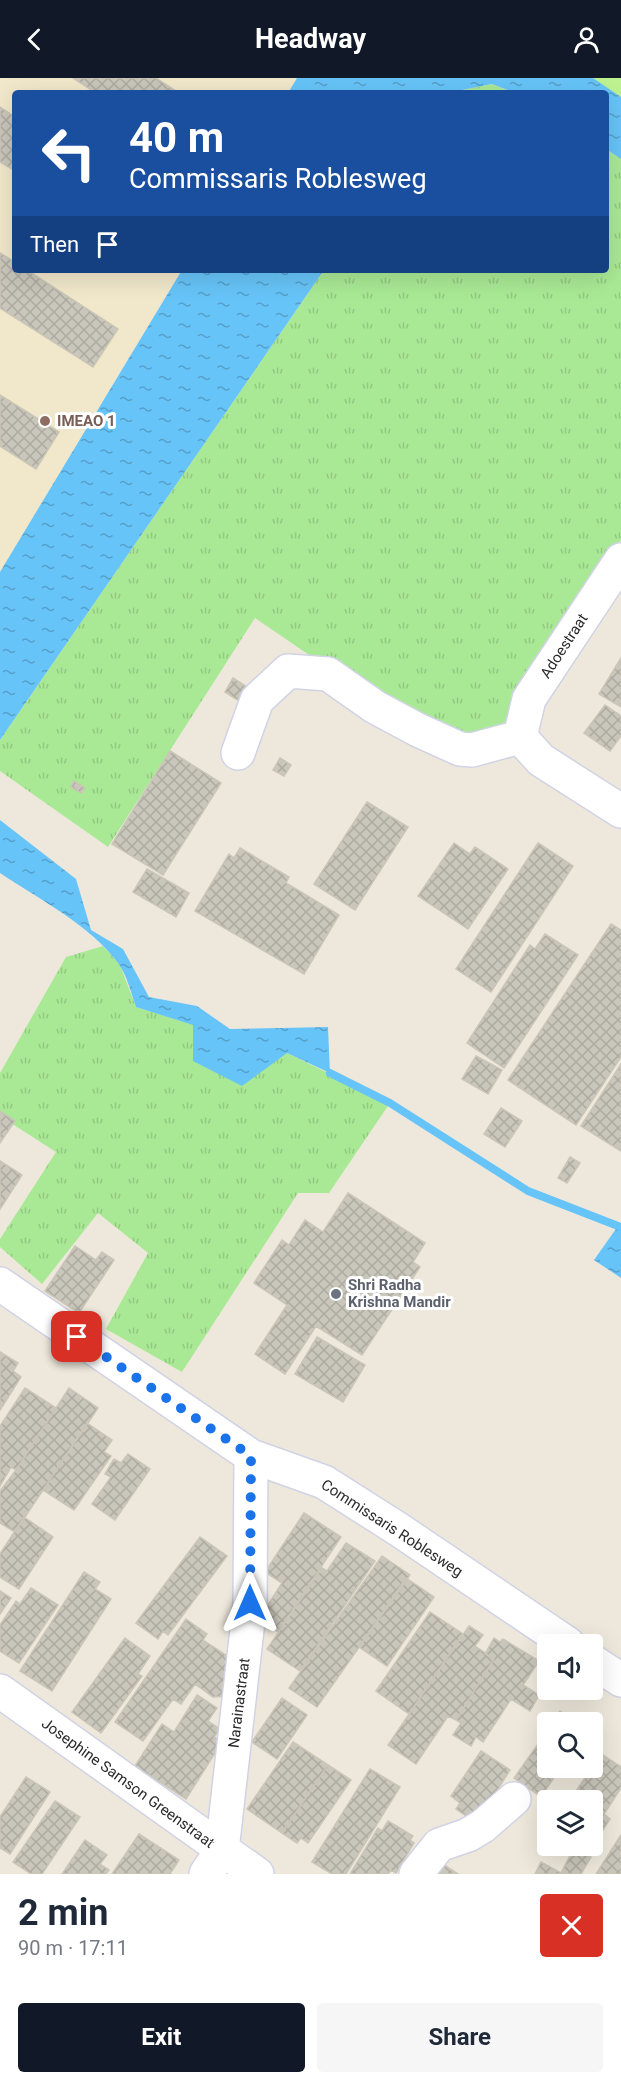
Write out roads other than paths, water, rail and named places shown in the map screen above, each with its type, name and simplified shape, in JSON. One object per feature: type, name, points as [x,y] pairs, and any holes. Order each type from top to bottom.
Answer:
[{"type":"street","name":"Adoestraat","points":[[520,737],[529,699],[621,560]]},
{"type":"street","points":[[238,753],[258,700],[288,671],[328,674],[375,707],[418,730],[460,748],[472,750],[520,737],[541,760],[621,811]]},
{"type":"street","name":"Commissaris Roblesweg","points":[[0,1284],[251,1456],[324,1482],[553,1634]]},
{"type":"street","name":"Narainastraat","points":[[214,1862],[250,1603],[251,1456]]},
{"type":"street","points":[[603,1668],[621,1680]]},
{"type":"street","name":"Josephine Samson Greenstraat","points":[[0,1691],[214,1862],[257,1874]]},
{"type":"street","points":[[416,1874],[439,1845],[468,1835],[483,1826],[514,1799]]},
{"type":"water","points":[[297,78],[593,78],[621,97],[621,159],[609,151],[609,90],[507,90],[492,84],[462,90],[290,90]]},
{"type":"water","points":[[180,273],[322,273],[0,740],[0,572]]},
{"type":"water","points":[[0,820],[76,879],[91,930],[123,949],[149,997],[197,1006],[230,1029],[328,1027],[330,1073],[287,1053],[242,1086],[193,1061],[193,1025],[136,1007],[124,973],[106,949],[79,925],[0,873]]},
{"type":"water","points":[[618,1226],[621,1228],[621,1278],[594,1260]]},
{"type":"waterway","points":[[330,1073],[390,1103],[528,1191],[618,1226]]},
{"type":"place","name":"IMEAO 1","points":[[45,421]]},
{"type":"place","name":"Shri Radha Krishna Mandir","points":[[336,1294]]}]
